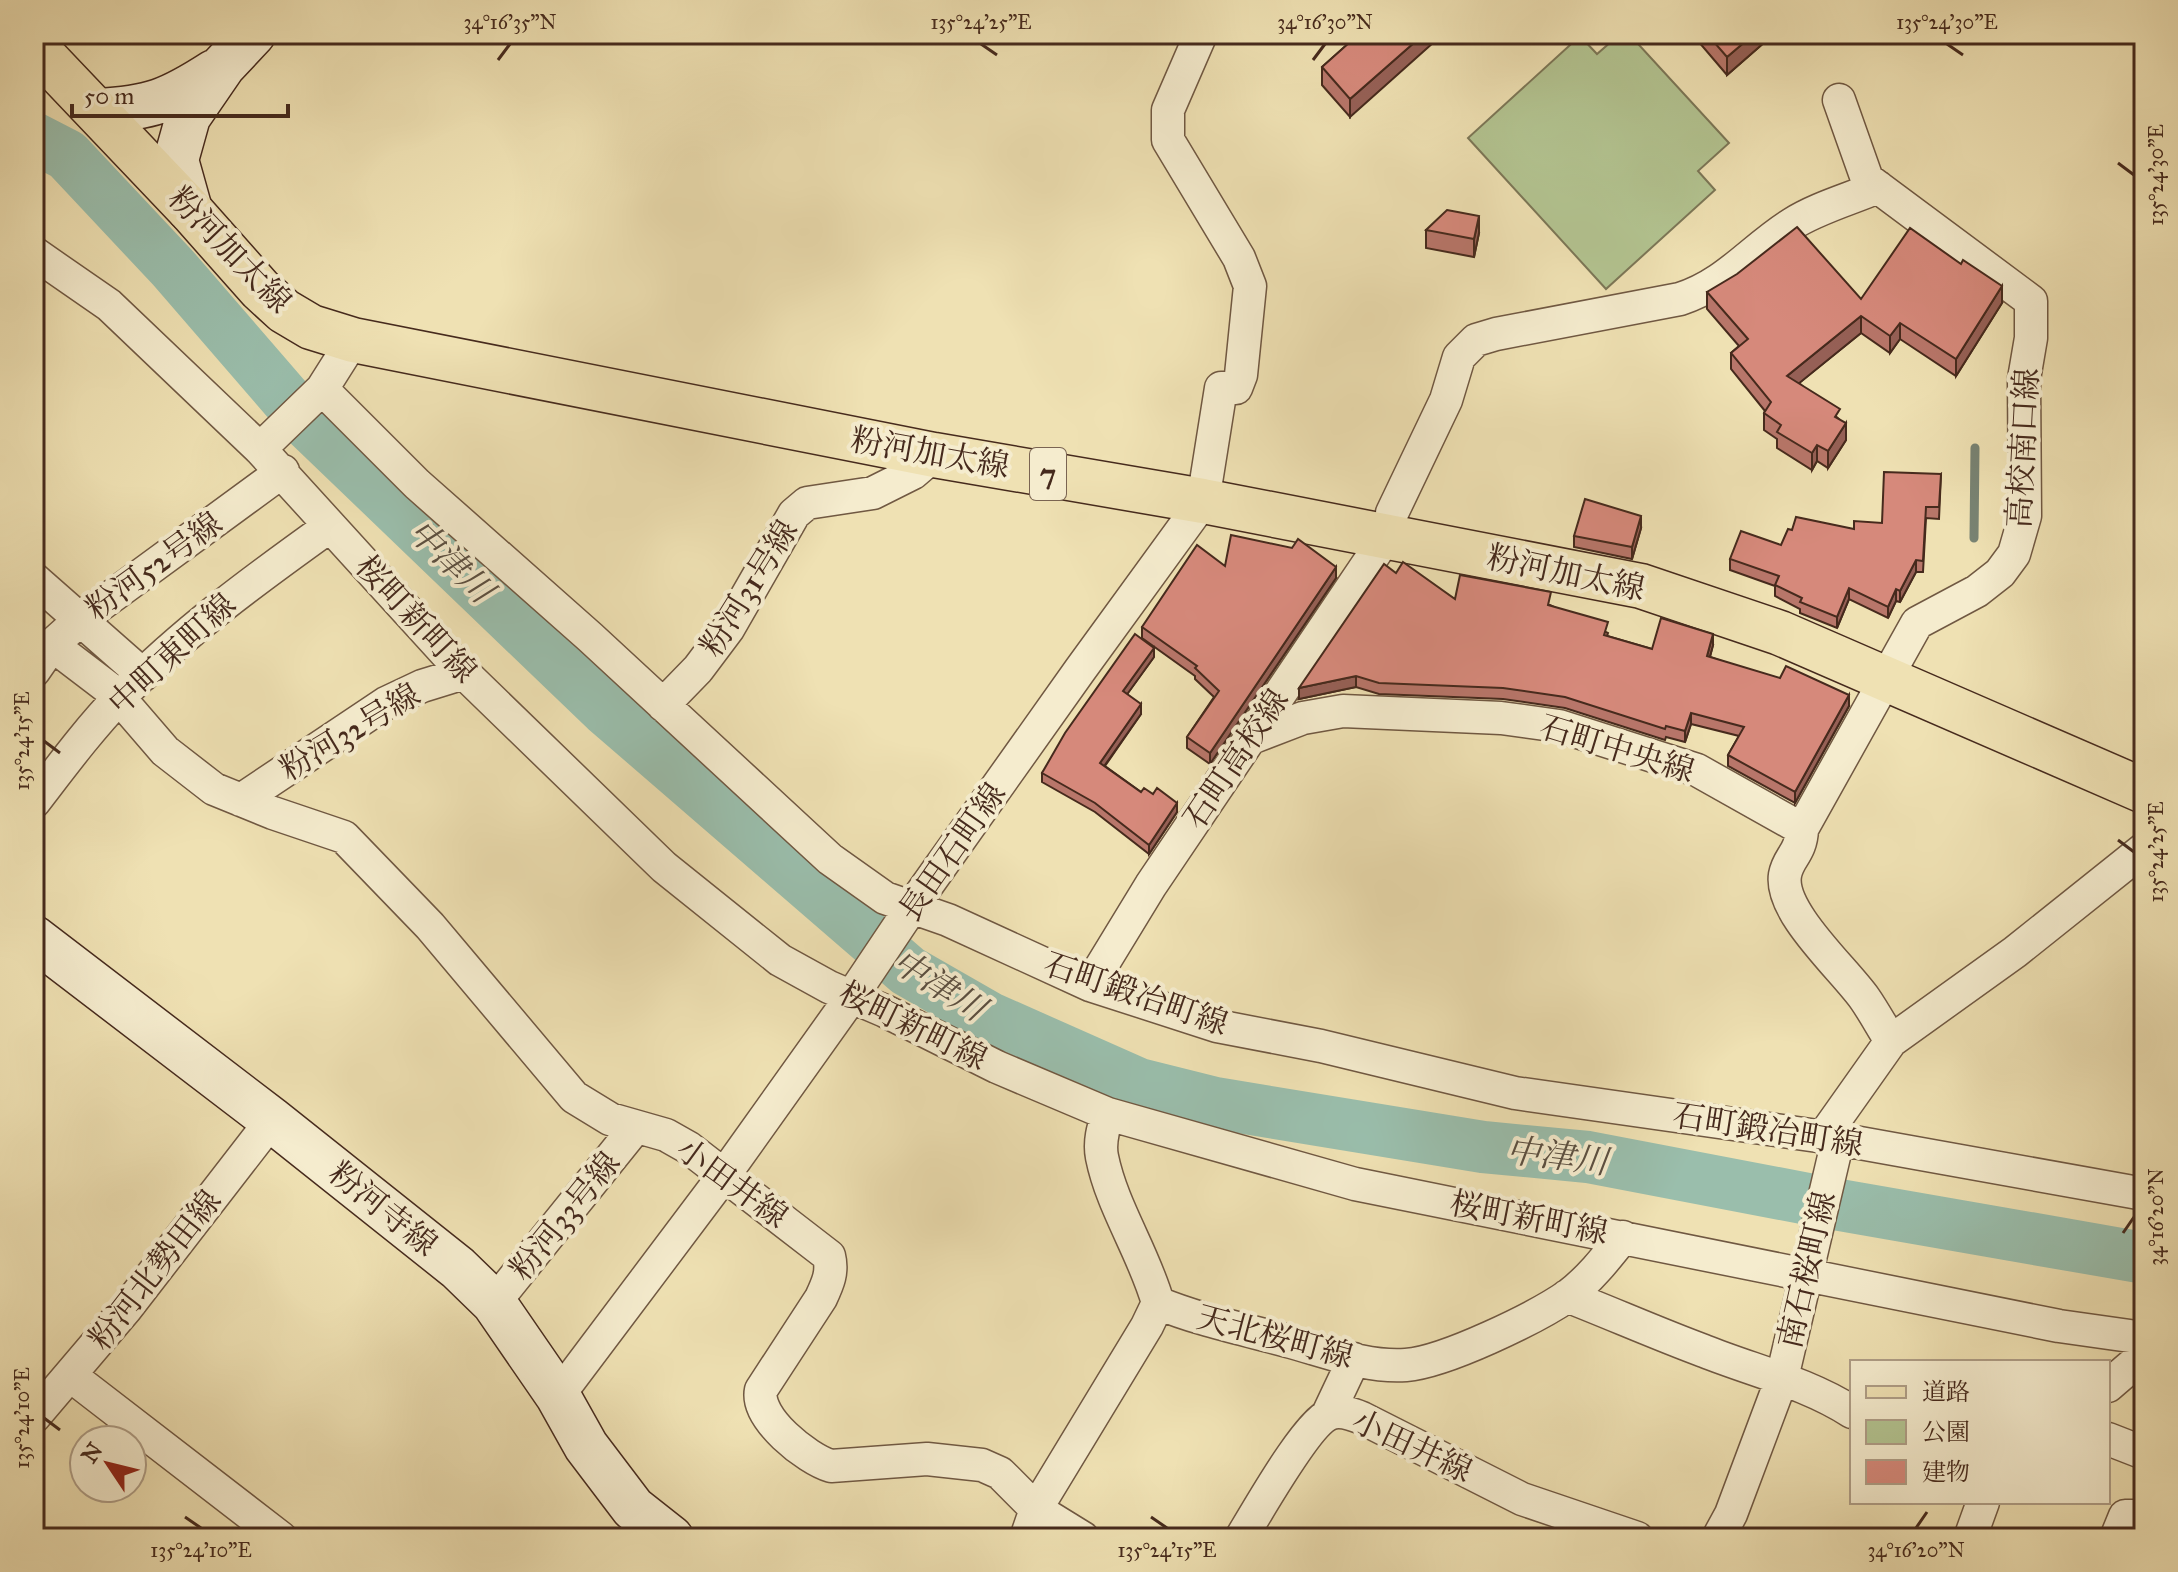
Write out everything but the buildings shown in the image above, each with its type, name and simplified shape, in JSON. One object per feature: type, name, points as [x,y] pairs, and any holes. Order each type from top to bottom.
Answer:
[{"type":"main road","points":[[190,210],[176,160],[188,117],[223,66],[253,34]]},
{"type":"main road","name":"粉河加太線","points":[[34,46],[190,210],[260,289],[284,311],[311,327],[353,340],[934,455],[1203,501],[1389,525],[1641,586],[1780,633],[2144,791]]},
{"type":"main road","points":[[97,111],[138,109],[178,96],[223,66]]},
{"type":"main road","name":"粉河寺線","points":[[34,938],[272,1120],[458,1268],[494,1303],[558,1396],[586,1446],[633,1508],[671,1538]]},
{"type":"street","points":[[1201,34],[1168,110],[1168,140],[1239,258],[1250,286],[1241,375],[1236,388],[1221,388],[1203,501]]},
{"type":"street","points":[[1839,100],[1867,179],[1878,187]]},
{"type":"street","name":"高校南口線","points":[[1878,187],[2031,301],[2031,338],[2024,379],[2025,516],[2014,554],[2000,573],[1977,591],[1917,623],[1885,679]]},
{"type":"street","name":"石町高校線","points":[[1090,985],[1159,872],[1251,738],[1389,525],[1446,400],[1459,357],[1476,340],[1496,334],[1703,292],[1796,221],[1878,187]]},
{"type":"street","name":"桜町新町線","points":[[34,253],[109,305],[267,442],[283,471],[464,673],[664,867],[780,960],[858,986],[997,1067],[1108,1114],[1355,1184],[1623,1237],[1806,1266],[2059,1326],[2144,1338]]},
{"type":"street","points":[[267,442],[322,389],[353,340]]},
{"type":"street","name":"石町鍛冶町線","points":[[322,389],[417,484],[830,859],[906,915],[948,920],[1090,985],[1217,1026],[1321,1046],[1515,1093],[2144,1194]]},
{"type":"street","name":"粉河31号線","points":[[663,705],[698,669],[728,629],[794,514],[807,503],[873,493],[913,473],[934,455]]},
{"type":"street","name":"粉河52号線","points":[[43,658],[81,619],[283,471]]},
{"type":"street","name":"長田石町線","points":[[558,1396],[725,1174],[906,915],[1203,501]]},
{"type":"street","name":"中町東町線","points":[[34,802],[117,696],[222,605],[330,526]]},
{"type":"street","points":[[34,579],[143,675]]},
{"type":"street","name":"小田井線","points":[[43,658],[117,696],[165,751],[214,789],[344,837],[430,926],[574,1097],[610,1119],[666,1135],[689,1148],[829,1256],[832,1267],[821,1298],[761,1390],[759,1399],[763,1409],[794,1445],[817,1462],[831,1466],[927,1459],[982,1465],[1000,1473],[1031,1523],[1083,1538]]},
{"type":"street","name":"粉河32号線","points":[[241,800],[386,703],[422,686],[464,673]]},
{"type":"street","points":[[1885,679],[1802,829],[1802,845],[1785,876],[1789,899],[1799,919],[1865,998],[1891,1041]]},
{"type":"street","name":"石町中央線","points":[[1251,738],[1303,718],[1343,711],[1501,718],[1559,726],[1697,770],[1802,829]]},
{"type":"street","name":"南石桜町線","points":[[1718,1538],[1731,1514],[1782,1378],[1834,1143],[1828,1130],[1891,1041],[2015,952],[2144,849]]},
{"type":"street","points":[[1108,1114],[1101,1132],[1102,1156],[1130,1235],[1149,1272],[1158,1303]]},
{"type":"street","name":"粉河北勢田線","points":[[34,1417],[71,1376],[272,1120]]},
{"type":"street","name":"粉河33号線","points":[[494,1303],[635,1128]]},
{"type":"street","name":"天北桜町線","points":[[1031,1523],[1158,1303],[1354,1359],[1388,1366],[1426,1361],[1481,1341],[1567,1296],[1599,1266],[1623,1237]]},
{"type":"street","points":[[1567,1296],[1706,1352],[1782,1378],[1850,1411]]},
{"type":"street","points":[[2110,1384],[2144,1355]]},
{"type":"street","points":[[1328,1414],[1354,1359]]},
{"type":"street","points":[[71,1376],[281,1538]]},
{"type":"street","name":"小田井線","points":[[1241,1538],[1302,1441],[1328,1414],[1343,1412],[1362,1418],[1522,1499],[1637,1538]]},
{"type":"street","points":[[2110,1440],[2144,1453]]},
{"type":"street","points":[[1970,1538],[1982,1504]]},
{"type":"street","points":[[2116,1538],[2125,1516],[2144,1516]]},
{"type":"green space","points":[[1620,34],[1629,34],[1729,143],[1698,171],[1715,190],[1606,289],[1468,138],[1580,36],[1597,54]]},
{"type":"waterway","name":"中津川","points":[[34,138],[67,155],[173,268],[307,423],[606,710],[908,971],[990,1018],[1139,1084],[1215,1103],[1483,1147],[1588,1157],[2144,1258]]},
{"type":"waterway","points":[[1974,538],[1975,448]]}]
